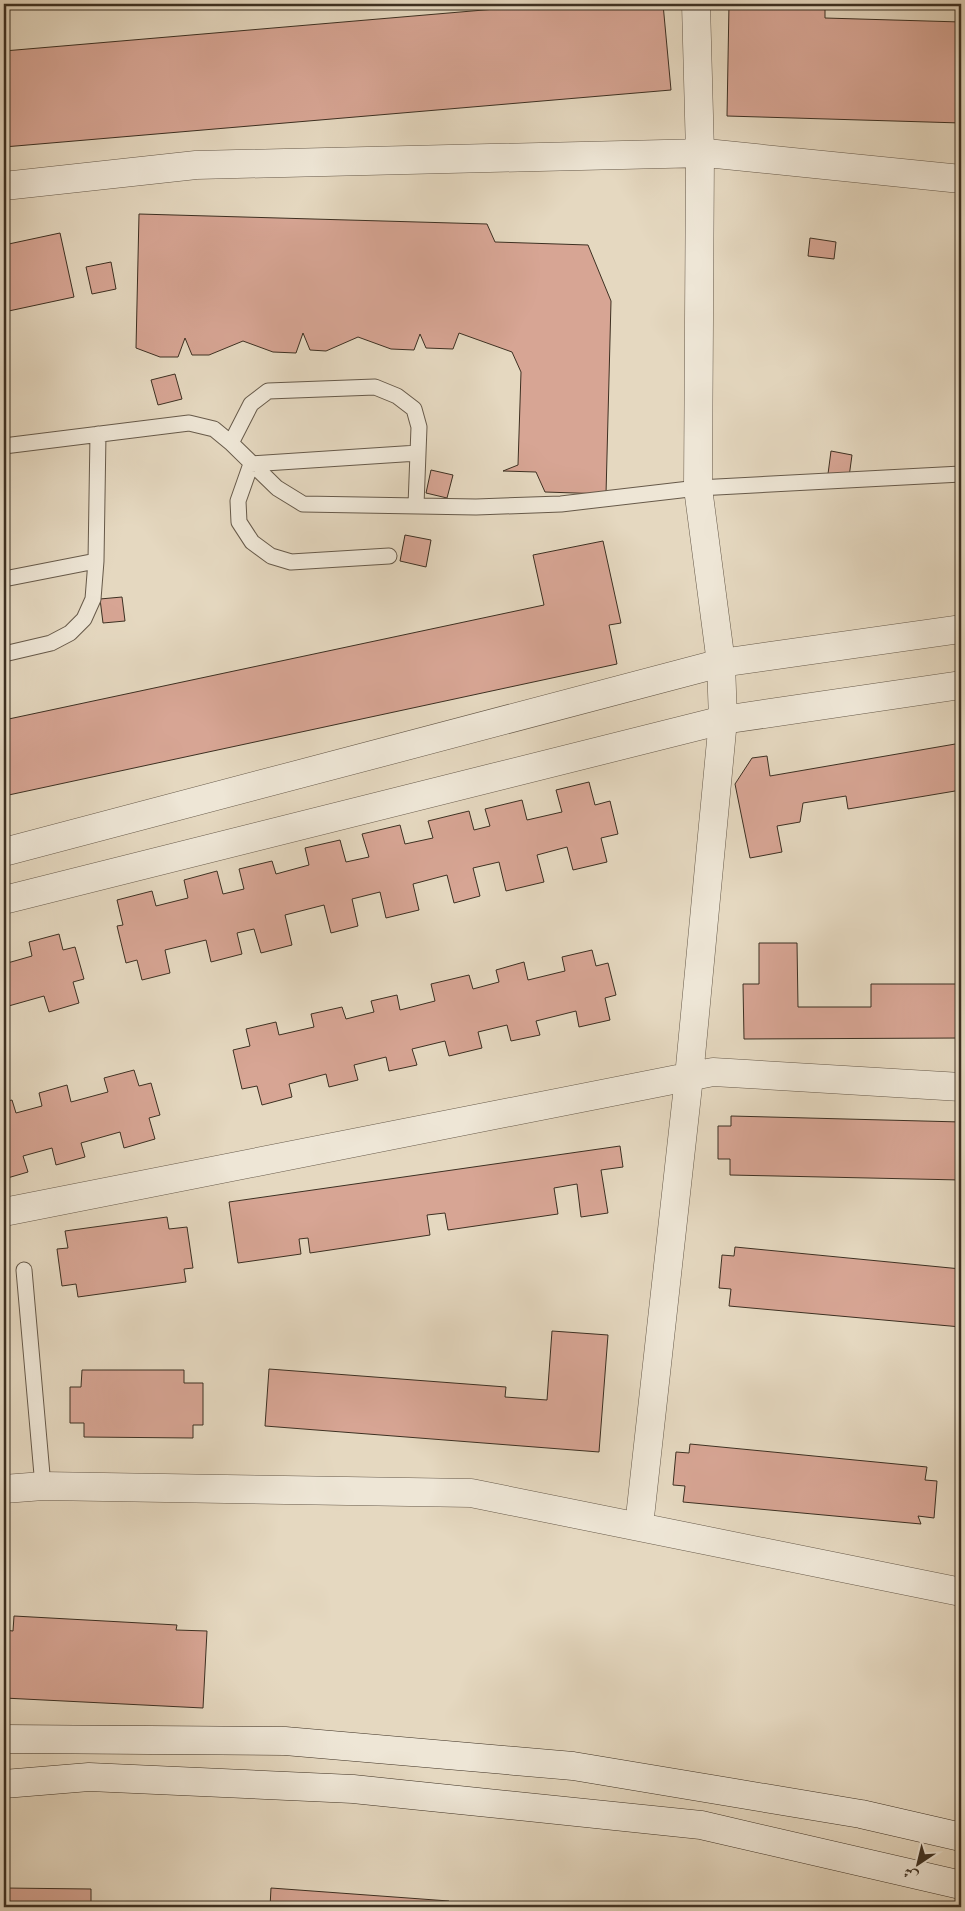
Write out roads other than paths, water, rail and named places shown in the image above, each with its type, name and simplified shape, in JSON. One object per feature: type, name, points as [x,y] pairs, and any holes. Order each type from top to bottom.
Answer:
[{"type":"street","points":[[639,1526],[689,1077],[723,720],[722,663],[698,488],[700,153],[696,4]]},
{"type":"street","points":[[4,186],[196,165],[700,153],[961,179]]},
{"type":"street","points":[[4,852],[722,663],[961,629]]},
{"type":"street","points":[[4,900],[723,720],[961,685]]},
{"type":"street","points":[[4,1212],[714,1072],[961,1087]]},
{"type":"street","points":[[4,1489],[43,1486],[471,1493],[960,1588]]},
{"type":"street","points":[[4,1739],[285,1741],[573,1766],[861,1814],[961,1837]]},
{"type":"street","points":[[4,1784],[89,1777],[353,1789],[701,1825],[961,1885]]},
{"type":"lane","points":[[231,443],[251,404],[268,391],[375,387],[397,396],[414,409],[419,427],[416,505]]},
{"type":"lane","points":[[4,446],[190,423],[214,429],[277,488],[303,504],[476,506],[561,504],[698,488],[961,474]]},
{"type":"lane","points":[[4,654],[51,643],[70,633],[84,619],[93,599],[96,561],[98,434]]},
{"type":"lane","points":[[251,464],[418,453]]},
{"type":"lane","points":[[251,464],[238,501],[239,522],[252,542],[271,556],[291,562],[389,556]]},
{"type":"lane","points":[[4,580],[96,561]]},
{"type":"lane","points":[[24,1270],[43,1486]]}]
